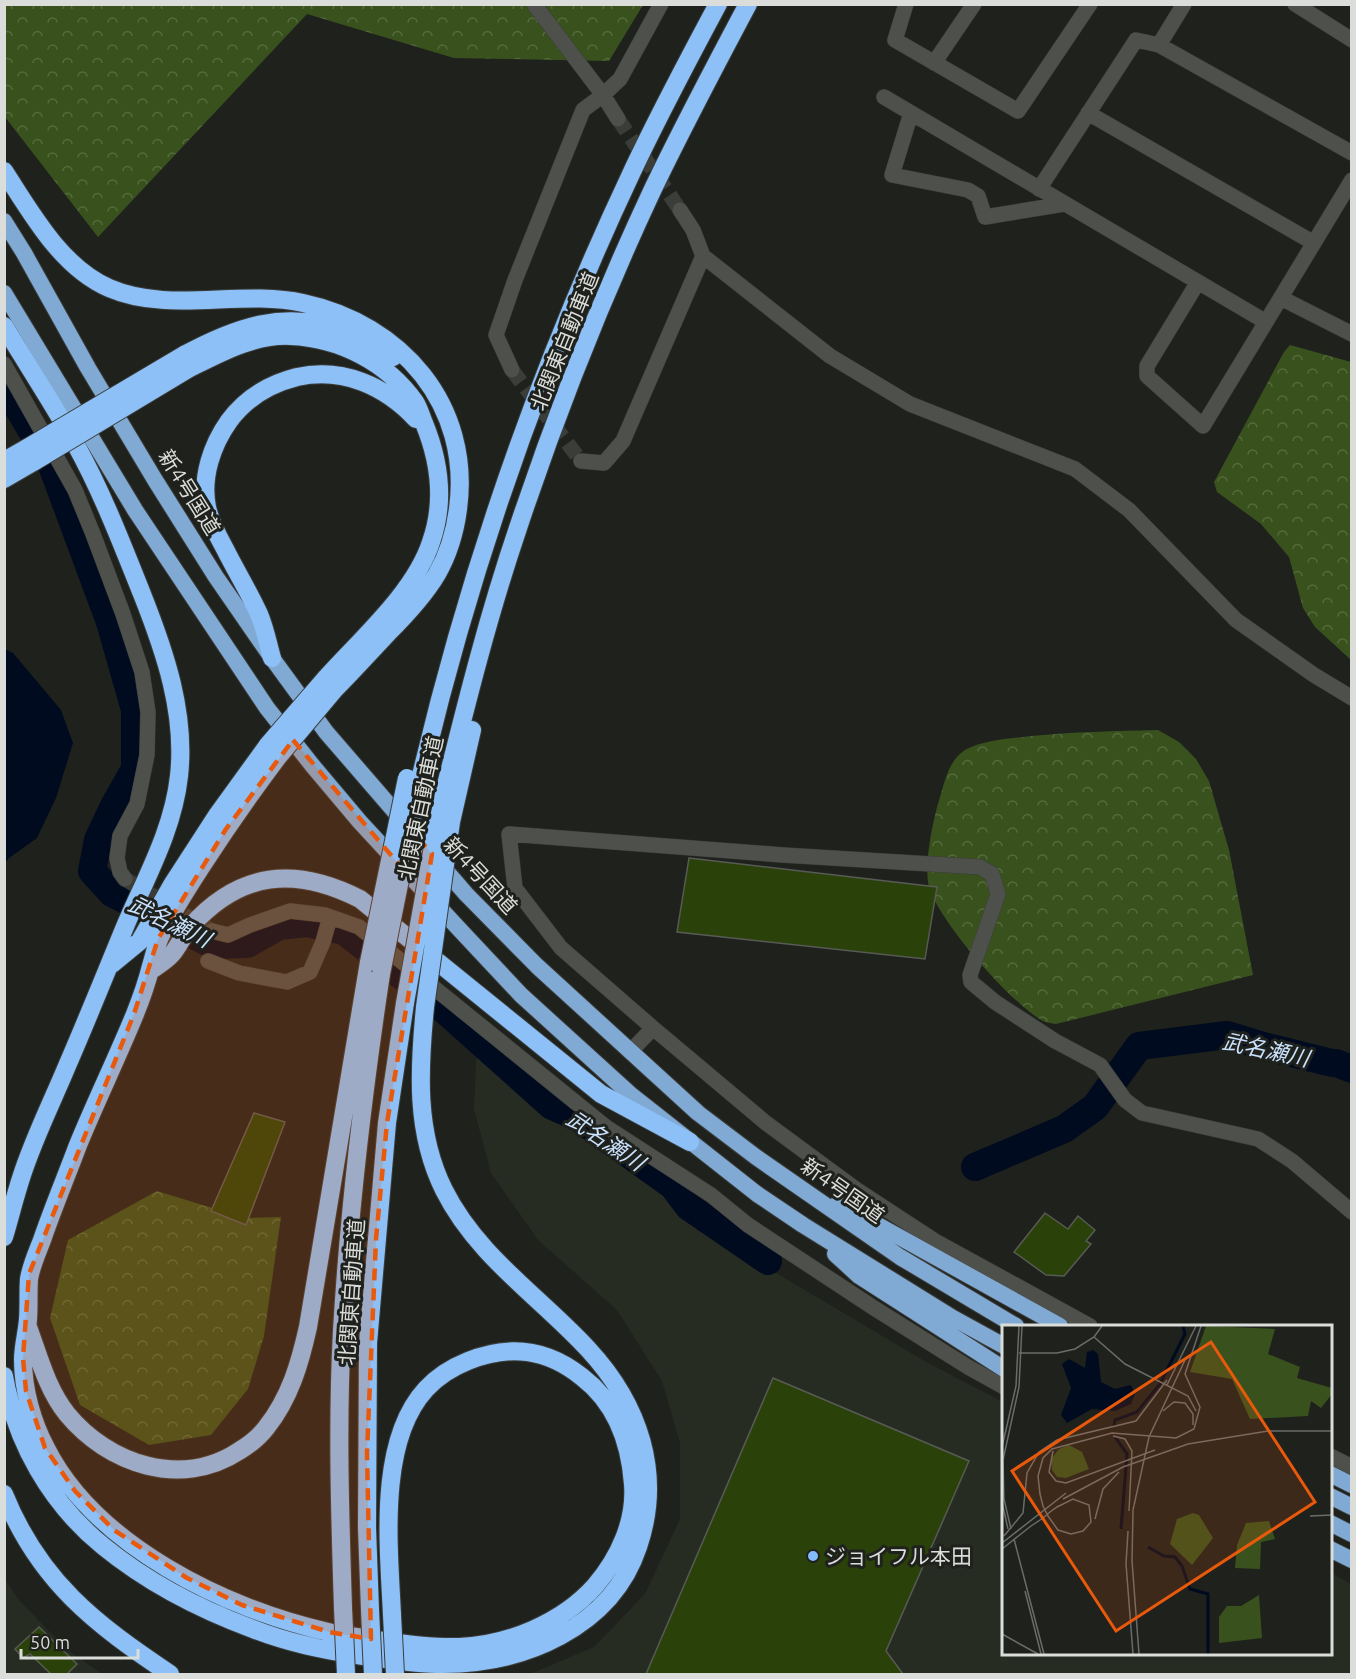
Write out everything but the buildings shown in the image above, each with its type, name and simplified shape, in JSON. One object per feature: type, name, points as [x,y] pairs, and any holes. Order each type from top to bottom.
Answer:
[{"type":"highway","name":"北関東自動車道","points":[[346,1674],[339,1447],[342,1333],[349,1234],[375,968],[413,779],[426,751],[493,520],[521,437],[558,341],[631,173],[718,4]]},
{"type":"highway","name":"北関東自動車道","points":[[373,1674],[367,1517],[368,1343],[387,1123],[405,1003],[445,817],[480,695],[491,613],[545,450],[611,282],[652,191],[748,4]]},
{"type":"highway","points":[[4,171],[34,218],[54,243],[89,276],[107,287],[125,294],[169,300],[253,297],[300,302],[325,308],[350,318],[382,336],[423,374],[444,410],[457,452],[460,493],[453,537],[436,574],[420,598],[331,683]]},
{"type":"highway","name":"新4号国道","points":[[4,221],[88,368],[216,577],[326,732],[466,894],[537,966],[698,1113],[756,1157],[900,1257],[1014,1325]]},
{"type":"highway","points":[[4,293],[135,510],[267,708],[360,822],[521,995],[630,1094],[758,1194],[803,1226],[953,1318],[1002,1345]]},
{"type":"highway","points":[[4,479],[31,454],[186,362],[214,339],[235,331],[275,321],[320,323],[366,341],[423,374]]},
{"type":"highway","points":[[4,326],[76,446],[108,512],[165,656],[174,689],[181,750],[174,806],[152,867],[124,928],[22,1175],[4,1237]]},
{"type":"highway","points":[[110,965],[141,941],[172,885],[236,788],[272,752],[331,683],[407,587],[421,566],[437,524],[440,499],[436,456],[416,404],[386,372],[360,355],[332,343],[289,336],[266,338],[186,362]]},
{"type":"highway","points":[[272,658],[260,617],[216,532],[207,509],[205,490],[208,469],[213,449],[222,430],[251,398],[268,387],[305,375],[361,380],[380,388],[409,411],[426,429]]},
{"type":"highway","points":[[4,461],[31,454]]},
{"type":"highway","points":[[272,752],[158,939],[150,971],[134,1014],[59,1193],[29,1274],[28,1325],[22,1358],[26,1391],[45,1448],[59,1471],[94,1513],[131,1544],[187,1578],[242,1605],[329,1632],[407,1644],[459,1647],[493,1642],[528,1632],[559,1616],[587,1595],[606,1573],[621,1549],[630,1520],[633,1492],[630,1458],[623,1431],[596,1388],[572,1369],[552,1358],[529,1352],[499,1352],[470,1360],[445,1372],[426,1389],[412,1407],[403,1426],[394,1457],[390,1496],[392,1615],[395,1674]]},
{"type":"highway","points":[[4,1376],[16,1421],[39,1473],[57,1499],[78,1522],[101,1545],[157,1584],[196,1605],[255,1630],[326,1650],[408,1663],[468,1663],[505,1657],[559,1638],[599,1608],[616,1589],[638,1549],[645,1525],[649,1497],[644,1446],[636,1422],[608,1374],[588,1349],[474,1237],[443,1189],[423,1124],[420,1060],[445,817]]},
{"type":"highway","points":[[150,971],[172,955],[188,929],[208,909],[229,894],[268,880],[305,879],[324,884],[360,899],[601,1094],[690,1142]]},
{"type":"highway","points":[[28,1325],[44,1374],[67,1413],[84,1432],[126,1460],[172,1471],[213,1464],[230,1457],[250,1444],[266,1429],[280,1408],[301,1360],[375,968]]},
{"type":"highway","points":[[756,1157],[1058,1325]]},
{"type":"highway","points":[[803,1226],[859,1276],[1002,1368]]},
{"type":"highway","points":[[1332,1475],[1352,1485]]},
{"type":"highway","points":[[4,1494],[14,1517],[39,1560],[70,1598],[140,1654],[170,1674]]},
{"type":"highway","points":[[1332,1497],[1352,1508]]},
{"type":"highway","points":[[1332,1523],[1352,1534]]},
{"type":"highway","points":[[1332,1550],[1352,1560]]},
{"type":"street","points":[[534,4],[603,95],[618,119]]},
{"type":"street","points":[[512,370],[496,335],[515,280],[583,110],[620,79],[661,4]]},
{"type":"street","points":[[906,4],[895,40],[1018,111],[1090,4]]},
{"type":"street","points":[[934,63],[974,4]]},
{"type":"street","points":[[1159,45],[1184,4]]},
{"type":"street","points":[[1295,4],[1352,40]]},
{"type":"street","points":[[1039,189],[1136,40],[1159,45],[1352,153]]},
{"type":"street","points":[[884,97],[1266,322]]},
{"type":"street","points":[[911,113],[892,176],[968,190],[978,195],[985,218],[1064,204]]},
{"type":"street","points":[[1088,113],[1314,243]]},
{"type":"street","points":[[1198,282],[1147,366],[1147,376],[1203,426],[1352,180]]},
{"type":"street","points":[[680,210],[693,230],[703,256],[830,356],[910,404],[1075,469],[1129,510],[1236,620],[1314,675],[1352,698]]},
{"type":"street","points":[[581,461],[604,463],[624,441],[703,256]]},
{"type":"street","points":[[1281,298],[1352,334]]},
{"type":"street","points":[[4,364],[75,490],[123,614],[142,672],[148,712],[147,755],[137,804],[120,836],[118,847],[117,858],[120,872],[125,879]]},
{"type":"street","points":[[1088,1325],[935,1241],[857,1190],[765,1123],[561,948],[515,888],[509,834],[980,867],[992,874],[998,894],[970,975],[971,982],[995,1002],[1055,1041],[1100,1065],[1125,1100],[1142,1113],[1258,1139],[1292,1161],[1352,1212]]},
{"type":"street","points":[[212,931],[228,935],[290,911],[330,917],[359,927],[606,1127],[711,1195],[748,1225],[874,1308],[1002,1386]]},
{"type":"street","points":[[208,961],[239,973],[287,982],[310,972],[323,942],[330,917]]},
{"type":"street","points":[[630,1052],[653,1028]]},
{"type":"street","points":[[1332,1457],[1352,1467]]},
{"type":"highlighted area","points":[[293,740],[402,868],[410,829],[432,854],[387,1123],[376,1239],[367,1453],[371,1639],[329,1632],[242,1605],[187,1578],[114,1530],[75,1491],[45,1448],[26,1391],[23,1358],[29,1274],[134,1014],[158,939],[226,829]]},
{"type":"shaded area","points":[[477,1049],[551,1112],[766,1267],[928,1363],[1002,1401],[1002,1655],[1332,1655],[1332,1574],[1351,1584],[1351,1674],[530,1674],[594,1647],[645,1594],[680,1519],[680,1443],[662,1381],[617,1310],[538,1240],[491,1173],[474,1109]]},
{"type":"shaded area","points":[[4,1578],[18,1599],[66,1649],[102,1674],[5,1674]]},
{"type":"green space","points":[[5,5],[643,5],[609,61],[454,58],[307,14],[98,237],[5,117]]},
{"type":"green space","points":[[1290,345],[1351,362],[1351,660],[1315,627],[1303,608],[1289,557],[1261,524],[1217,492],[1214,482],[1284,352]]},
{"type":"green space","points":[[1158,730],[1179,742],[1196,759],[1209,781],[1229,850],[1253,975],[1056,1024],[1045,1022],[1029,1012],[994,979],[958,936],[933,897],[927,873],[929,851],[935,817],[948,771],[955,759],[965,750],[989,742],[1031,736]]},
{"type":"green space","points":[[157,1191],[245,1218],[281,1217],[264,1336],[248,1389],[211,1435],[149,1445],[80,1405],[50,1318],[68,1240]]},
{"type":"water","points":[[5,649],[13,653],[61,710],[73,743],[56,798],[37,838],[5,863]]},
{"type":"waterway","name":"武名瀬川","points":[[4,384],[51,463],[110,622],[135,710],[135,769],[98,840],[92,871],[112,893],[213,945],[247,944],[279,926],[307,923],[344,931],[439,1005],[552,1106],[577,1117],[673,1186],[689,1207],[768,1261]]},
{"type":"waterway","name":"武名瀬川","points":[[975,1167],[1064,1129],[1095,1107],[1139,1046],[1227,1035],[1352,1069]]},
{"type":"tunnel","points":[[618,119],[680,210]]},
{"type":"tunnel","points":[[512,370],[581,461]]},
{"type":"tunnel","points":[[125,879],[212,931]]},
{"type":"place","name":"ジョイフル本田","points":[[813,1556]]}]
